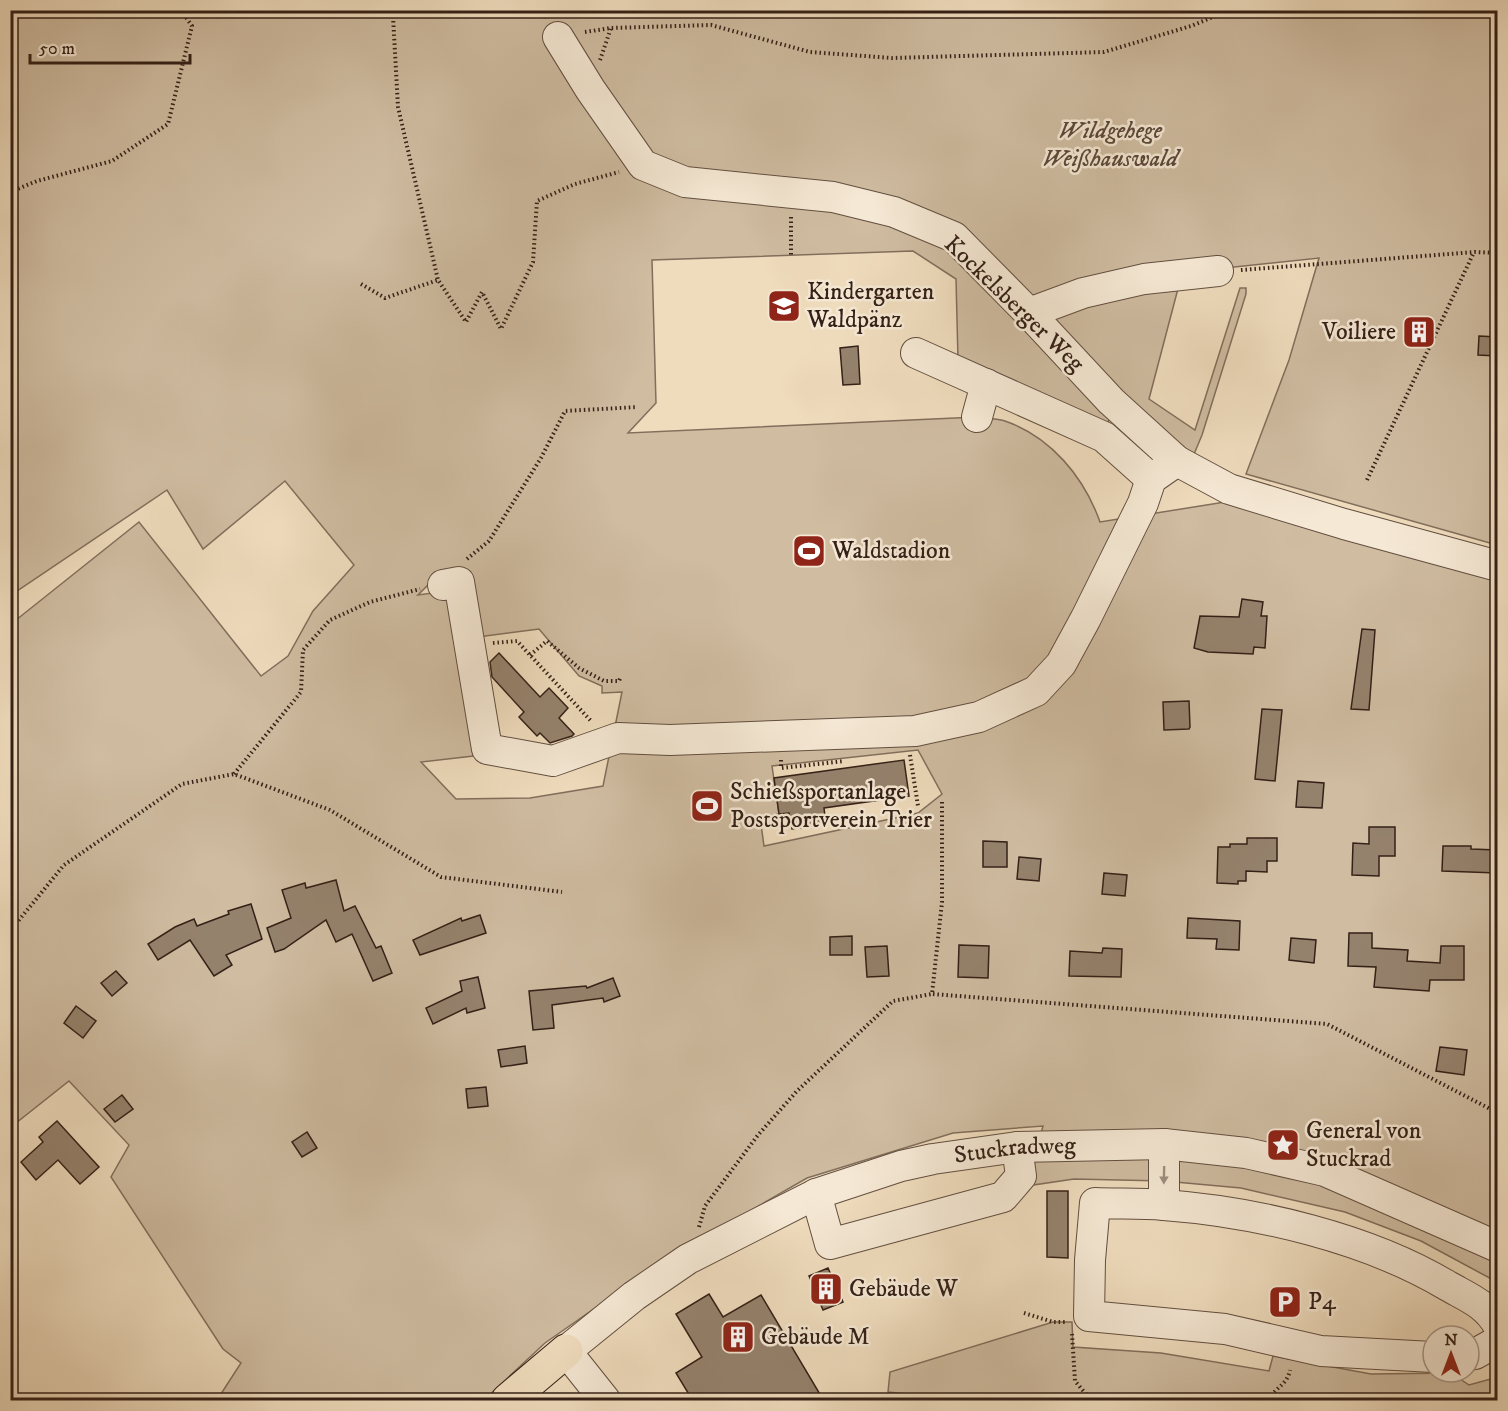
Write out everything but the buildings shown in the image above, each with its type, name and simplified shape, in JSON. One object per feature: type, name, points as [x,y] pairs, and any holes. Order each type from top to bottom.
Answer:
[{"type":"main road","points":[[508,1401],[566,1351]]},
{"type":"street","points":[[558,37],[590,89],[643,165]]},
{"type":"street","name":"Kockelsberger Weg","points":[[643,165],[686,182],[833,197],[894,212],[954,237],[1112,401],[1177,460],[1229,489],[1344,524],[1497,566]]},
{"type":"street","points":[[1029,313],[1083,293],[1144,279],[1218,271]]},
{"type":"street","points":[[916,352],[1104,437],[1151,479]]},
{"type":"street","points":[[977,417],[986,384]]},
{"type":"street","points":[[443,585],[459,582],[487,749],[554,761],[618,738],[670,740],[915,731],[979,717],[1036,691],[1061,664],[1086,618],[1143,503],[1151,479],[1177,460]]},
{"type":"street","points":[[1164,1144],[1164,1205]]},
{"type":"street","name":"Stuckradweg","points":[[566,1351],[634,1296],[688,1259],[816,1194],[901,1166],[933,1159],[1017,1148],[1164,1144],[1246,1153],[1325,1171],[1497,1247]]},
{"type":"street","points":[[816,1194],[830,1244],[1003,1197],[1021,1176],[1017,1148]]},
{"type":"street","points":[[1421,1356],[1321,1351],[1225,1329],[1089,1316],[1090,1260],[1095,1203],[1164,1205],[1278,1221],[1361,1246],[1432,1276],[1490,1311],[1497,1325]]},
{"type":"street","points":[[1481,1350],[1497,1341]]},
{"type":"street","points":[[566,1351],[605,1401]]},
{"type":"path","points":[[10,192],[112,161],[168,124],[192,26],[181,10]]},
{"type":"path","points":[[399,10],[393,16],[398,107],[438,280],[466,322],[482,292],[501,329],[533,262],[537,201],[575,184],[643,165]]},
{"type":"path","points":[[558,37],[611,28],[711,25],[810,52],[892,58],[1104,52],[1191,26],[1230,10]]},
{"type":"path","points":[[790,192],[791,255]]},
{"type":"path","points":[[1218,271],[1475,252],[1497,253]]},
{"type":"path","points":[[1367,480],[1475,252]]},
{"type":"path","points":[[361,284],[385,298],[438,280]]},
{"type":"path","points":[[234,774],[301,692],[303,650],[330,620],[370,602],[443,585],[459,564],[489,542],[541,458],[565,411],[637,407]]},
{"type":"path","points":[[501,640],[517,640],[592,722]]},
{"type":"path","points":[[530,655],[547,641],[579,668],[604,681],[619,681],[621,676]]},
{"type":"path","points":[[899,756],[910,754],[918,806]]},
{"type":"path","points":[[781,768],[852,760]]},
{"type":"path","points":[[10,931],[64,866],[182,783],[234,774],[330,810],[441,877],[562,892]]},
{"type":"path","points":[[932,994],[942,902],[942,802]]},
{"type":"path","points":[[688,1259],[705,1206],[758,1135],[797,1092],[893,1001],[932,994],[1327,1024],[1497,1113]]},
{"type":"path","points":[[1024,1313],[1053,1322],[1072,1323]]},
{"type":"path","points":[[1072,1331],[1075,1381],[1091,1401]]},
{"type":"path","points":[[1270,1401],[1272,1395],[1288,1379],[1295,1345]]},
{"type":"green space","name":"Wildgehege Weißhauswald","points":[[11,11],[1497,11],[1497,545],[1246,474],[1289,360],[1319,258],[1112,280],[1036,301],[1022,314],[1111,407],[1107,430],[958,359],[956,279],[913,251],[652,260],[656,403],[628,433],[977,417],[998,419],[1022,428],[1037,437],[1064,461],[1085,489],[1100,522],[1225,502],[1497,575],[1497,1282],[1421,1241],[1345,1212],[1241,1188],[1164,1181],[1074,1179],[1033,1185],[1035,1155],[1043,1126],[953,1133],[807,1178],[715,1231],[624,1288],[545,1343],[484,1400],[217,1400],[241,1363],[223,1349],[111,1177],[129,1145],[69,1081],[11,1127],[11,624],[139,522],[261,676],[288,656],[313,611],[354,565],[285,481],[203,549],[167,490],[11,595]],"holes":[[[467,572],[478,637],[539,629],[579,676],[602,686],[602,693],[622,692],[603,786],[530,798],[456,799],[421,762],[482,755],[454,590],[418,595],[435,578]],[[918,750],[942,794],[918,813],[764,846],[760,817],[779,814],[772,766]]]},
{"type":"green space","points":[[1180,281],[1149,399],[1195,430],[1240,288],[1246,288],[1202,435],[1192,459],[1044,318]]},
{"type":"green space","points":[[1053,1322],[1072,1322],[1073,1347],[1161,1353],[1269,1371],[1273,1356],[1371,1374],[1421,1373],[1421,1384],[1481,1384],[1481,1382],[1498,1377],[1497,1400],[949,1400],[888,1392],[890,1372]]},
{"type":"place","name":"Kindergarten Waldpänz","points":[[784,306]]},
{"type":"place","name":"Voiliere","points":[[1419,332]]},
{"type":"place","name":"Waldstadion","points":[[809,551]]},
{"type":"place","name":"Schießsportanlage Postsportverein Trier","points":[[707,806]]},
{"type":"place","name":"General von Stuckrad","points":[[1283,1145]]},
{"type":"place","name":"Gebäude W","points":[[826,1289]]},
{"type":"place","name":"P4","points":[[1285,1302]]},
{"type":"place","name":"Gebäude M","points":[[738,1337]]}]
